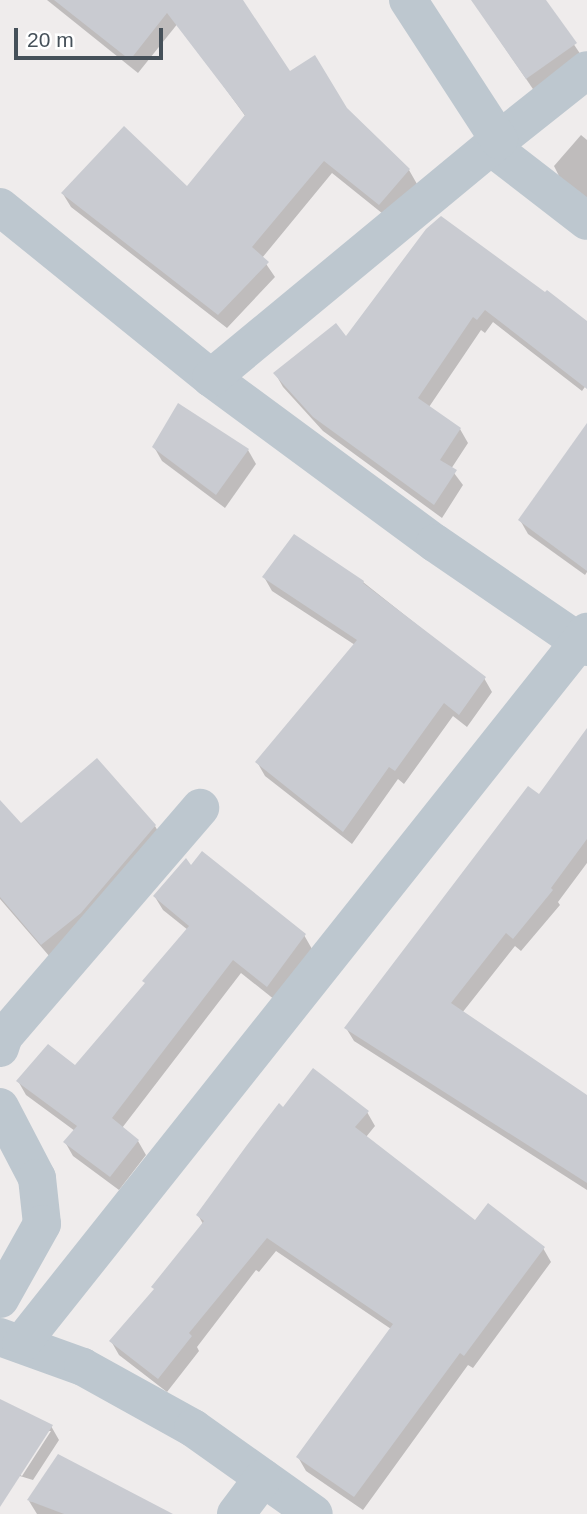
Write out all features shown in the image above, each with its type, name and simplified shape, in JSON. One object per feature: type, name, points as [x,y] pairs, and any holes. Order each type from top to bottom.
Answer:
[{"type":"street","points":[[408,0],[495,144],[587,221]]},
{"type":"street","points":[[211,379],[587,70]]},
{"type":"street","points":[[0,207],[211,379],[435,543],[584,640],[10,1341],[83,1367],[193,1428],[314,1514]]},
{"type":"street","points":[[0,1048],[4,1036],[200,808]]},
{"type":"street","points":[[0,1107],[37,1178],[42,1224],[0,1299]]},
{"type":"street","points":[[236,1514],[263,1478]]},
{"type":"building","points":[[54,0],[243,0],[290,71],[315,55],[347,108],[410,169],[379,205],[324,161],[252,247],[269,262],[218,315],[61,193],[124,126],[187,186],[245,115],[167,13],[130,60]]},
{"type":"building","points":[[471,0],[546,0],[577,43],[526,79]]},
{"type":"building","points":[[441,216],[587,321],[587,389],[485,310],[477,320],[473,317],[418,398],[461,428],[440,460],[457,470],[434,505],[313,417],[273,373],[336,323],[346,336],[426,229]]},
{"type":"building","points":[[178,403],[249,449],[216,495],[152,447]]},
{"type":"building","points":[[587,423],[587,571],[518,520]]},
{"type":"building","points":[[294,534],[364,581],[363,583],[486,677],[459,715],[444,703],[395,771],[389,767],[343,832],[255,762],[357,640],[262,577]]},
{"type":"building","points":[[587,728],[587,839],[551,888],[553,890],[513,939],[506,933],[451,1003],[587,1095],[587,1183],[344,1028],[528,786],[539,794]]},
{"type":"building","points":[[97,758],[156,825],[81,913],[41,945],[0,897],[0,800],[21,823]]},
{"type":"building","points":[[202,851],[306,934],[267,987],[233,960],[112,1118],[139,1140],[110,1177],[63,1142],[77,1126],[16,1081],[48,1044],[75,1065],[145,983],[142,981],[189,926],[153,896],[186,858],[191,865]]},
{"type":"building","points":[[313,1068],[369,1111],[355,1127],[475,1220],[488,1203],[545,1247],[464,1356],[460,1353],[354,1497],[296,1457],[393,1324],[267,1238],[189,1333],[192,1336],[158,1379],[109,1341],[154,1289],[151,1287],[204,1221],[196,1215],[247,1145],[279,1103],[283,1107]]},
{"type":"building","points":[[0,1399],[53,1425],[0,1507]]},
{"type":"building","points":[[58,1454],[173,1514],[64,1514],[27,1500]]}]
